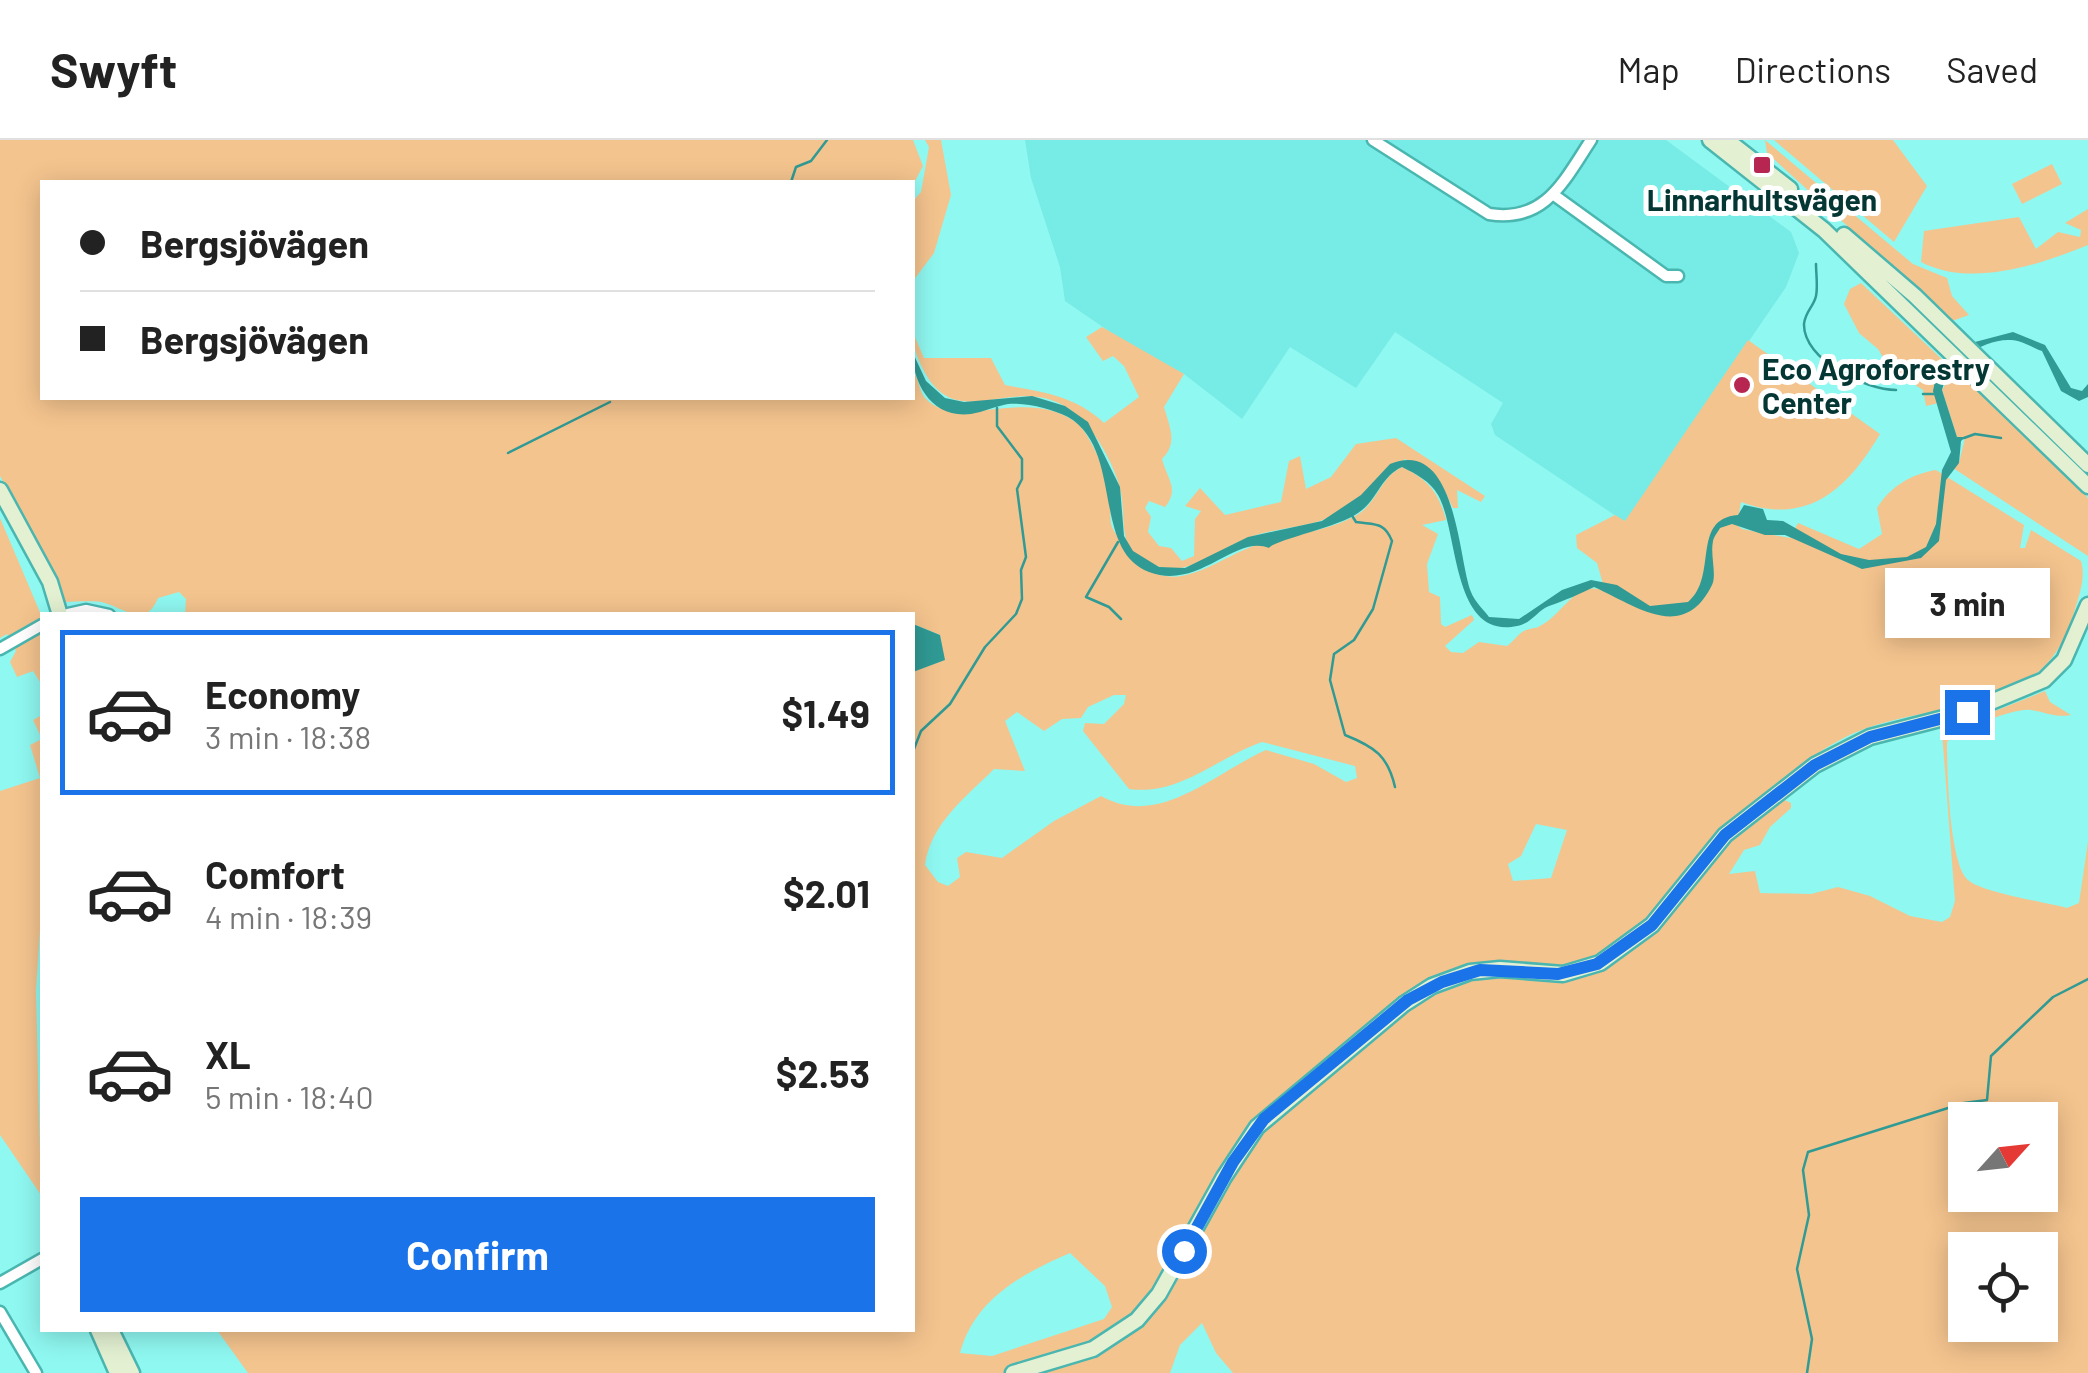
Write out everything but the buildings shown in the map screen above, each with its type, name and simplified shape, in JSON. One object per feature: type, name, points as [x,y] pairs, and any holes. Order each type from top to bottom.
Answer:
[{"type":"main road","points":[[1710,140],[1912,303]]},
{"type":"main road","points":[[1727,140],[1912,303],[2007,396],[2088,486]]},
{"type":"main road","points":[[2007,396],[2088,455]]},
{"type":"main road","points":[[2041,422],[2088,465]]},
{"type":"main road","points":[[0,490],[40,566],[59,612]]},
{"type":"main road","points":[[40,566],[49,612]]},
{"type":"main road","points":[[2056,670],[2088,605]]},
{"type":"main road","points":[[1013,1373],[1087,1352],[1138,1320],[1159,1294],[1224,1176],[1257,1128],[1408,1000],[1442,982],[1480,970],[1558,974],[1597,964],[1652,925],[1725,835],[1815,765],[1870,737],[1967,712],[2022,692],[2069,660],[2088,627]]},
{"type":"main road","points":[[99,1332],[118,1373]]},
{"type":"main road","points":[[113,1332],[132,1373]]},
{"type":"street","points":[[1373,140],[1489,214],[1519,216],[1554,195],[1591,140]]},
{"type":"street","points":[[1554,195],[1666,276],[1678,276]]},
{"type":"street","points":[[0,648],[40,627]]},
{"type":"street","points":[[0,1283],[40,1260]]},
{"type":"street","points":[[0,1312],[36,1373]]},
{"type":"shaded area","points":[[0,140],[913,140],[923,166],[915,181],[40,180],[40,400],[915,400],[915,374],[925,398],[939,408],[956,412],[1036,408],[1057,412],[1077,423],[1093,446],[1107,480],[1114,530],[1145,567],[1160,575],[1192,574],[1256,545],[1342,522],[1362,511],[1402,467],[1431,488],[1446,520],[1422,525],[1438,534],[1427,564],[1429,592],[1440,597],[1441,624],[1445,627],[1472,615],[1474,620],[1445,646],[1451,652],[1463,653],[1479,642],[1507,646],[1522,632],[1548,621],[1578,594],[1595,589],[1605,591],[1597,563],[1577,548],[1576,535],[1615,515],[1625,521],[1748,340],[1880,434],[1854,472],[1823,498],[1786,509],[1741,502],[1737,525],[1742,529],[1790,538],[1798,523],[1859,549],[1882,534],[1877,508],[1888,494],[1910,478],[1936,470],[2024,525],[2020,548],[2025,548],[2031,530],[2081,561],[2082,581],[2074,613],[2058,650],[2035,675],[2007,692],[1873,726],[1822,751],[1766,792],[1791,803],[1791,808],[1770,827],[1760,845],[1744,850],[1729,874],[1755,871],[1760,893],[1811,894],[1838,887],[1870,896],[1910,916],[1942,922],[1950,917],[1955,901],[1942,732],[2045,691],[2050,702],[2071,715],[2023,710],[2000,716],[1953,737],[1947,742],[1947,755],[1957,855],[1968,880],[1976,885],[2067,908],[2079,903],[2088,842],[2088,1373],[1233,1373],[1216,1353],[1202,1323],[1180,1345],[1170,1373],[248,1373],[218,1332],[915,1332],[915,671],[944,660],[940,635],[915,625],[915,612],[185,612],[186,599],[179,592],[158,598],[147,612],[128,612],[101,602],[65,602],[42,549],[0,476]],"holes":[[[1114,695],[1126,695],[1124,704],[1104,724],[1085,723],[1083,731],[1129,789],[1165,787],[1262,742],[1355,766],[1357,778],[1346,782],[1314,764],[1266,750],[1165,802],[1144,806],[1101,796],[1054,821],[1002,858],[966,852],[957,858],[960,877],[948,886],[938,882],[925,865],[934,836],[951,812],[994,769],[1025,771],[1005,721],[1017,712],[1044,731],[1062,719],[1081,718],[1088,707]],[[1536,824],[1567,830],[1551,878],[1513,881],[1508,864],[1521,856]],[[1070,1253],[1105,1286],[1112,1307],[1104,1319],[992,1356],[960,1353],[976,1318],[1002,1291]]]},
{"type":"shaded area","points":[[925,140],[941,140],[951,195],[934,253],[915,278],[915,199],[921,192],[929,147]]},
{"type":"shaded area","points":[[1025,140],[1666,140],[1791,232],[1799,253],[1786,287],[1625,522],[1495,435],[1491,424],[1503,403],[1395,332],[1356,388],[1290,347],[1242,419],[1184,374],[1126,343],[1065,301],[1060,267],[1031,178]]},
{"type":"shaded area","points":[[1765,140],[1913,264],[1947,278],[1952,296],[1969,315],[1952,321],[1767,153]]},
{"type":"shaded area","points":[[1774,140],[1893,140],[1927,186],[1894,242]]},
{"type":"shaded area","points":[[2052,164],[2062,184],[2022,204],[2012,184]]},
{"type":"shaded area","points":[[2088,209],[2088,245],[2048,260],[1983,273],[1941,270],[1921,262],[1924,231],[2019,217],[2036,249],[2058,232],[2080,237],[2081,230],[2065,223]]},
{"type":"shaded area","points":[[1861,283],[1946,363],[1936,376],[1939,403],[1926,406],[1923,390],[1890,369],[1878,349],[1859,333],[1844,304],[1850,289]]},
{"type":"shaded area","points":[[1102,327],[1184,374],[1164,407],[1171,441],[1162,459],[1172,495],[1165,507],[1149,501],[1145,508],[1151,517],[1148,532],[1159,546],[1171,548],[1182,561],[1194,556],[1195,519],[1201,511],[1185,506],[1200,488],[1225,515],[1281,502],[1289,461],[1300,456],[1306,489],[1331,477],[1356,444],[1396,438],[1485,496],[1481,502],[1457,490],[1458,508],[1453,508],[1439,480],[1405,459],[1332,516],[1257,535],[1187,567],[1165,568],[1149,563],[1130,549],[1114,471],[1080,418],[1050,400],[1029,396],[969,402],[951,398],[935,387],[915,348],[915,337],[924,358],[991,358],[1005,385],[1070,401],[1104,423],[1139,397],[1124,366],[1113,356],[1103,361],[1086,337]]},
{"type":"shaded area","points":[[2013,332],[2045,345],[2071,388],[2082,391],[2088,384],[2088,397],[2079,401],[2061,391],[2042,351],[2019,341],[1989,343],[1959,362],[1942,390],[1957,437],[1966,437],[1961,441],[1959,463],[1946,480],[1939,541],[1921,558],[1862,569],[1785,535],[1765,535],[1732,524],[1720,528],[1714,537],[1712,585],[1700,603],[1687,613],[1658,615],[1594,587],[1545,608],[1517,626],[1496,626],[1480,616],[1461,579],[1438,495],[1427,482],[1402,467],[1365,508],[1349,518],[1269,548],[1243,549],[1200,569],[1167,576],[1149,572],[1131,560],[1120,543],[1096,452],[1085,432],[1068,417],[1030,405],[1008,404],[971,414],[945,411],[927,397],[915,371],[915,357],[926,381],[945,398],[964,402],[1032,396],[1065,406],[1088,422],[1120,487],[1124,536],[1133,551],[1159,567],[1185,568],[1248,537],[1322,521],[1361,495],[1390,464],[1412,460],[1429,468],[1442,484],[1475,599],[1489,617],[1519,619],[1562,590],[1591,580],[1617,585],[1650,606],[1688,602],[1702,578],[1714,527],[1723,519],[1738,515],[1744,505],[1763,509],[1767,520],[1783,521],[1841,554],[1869,560],[1907,557],[1926,547],[1936,524],[1942,470],[1951,452],[1933,391],[1936,376],[1975,342]]},
{"type":"shaded area","points":[[1957,364],[2082,488],[2088,499],[2088,556],[1953,468],[1959,463],[1965,438],[1957,437],[1942,390]]},
{"type":"shaded area","points":[[0,518],[40,612],[40,682],[33,671],[17,677],[10,662],[16,651],[7,634],[0,638]]},
{"type":"shaded area","points":[[915,625],[940,635],[945,660],[915,671]]},
{"type":"shaded area","points":[[40,716],[40,735],[33,720]]},
{"type":"shaded area","points":[[40,740],[40,778],[30,745]]},
{"type":"shaded area","points":[[40,778],[36,991],[40,1194],[0,1135],[0,791]]},
{"type":"waterway","points":[[792,180],[796,167],[811,161],[827,140]]},
{"type":"waterway","points":[[1816,264],[1816,296],[1804,324],[1814,350],[1853,379],[1896,390]]},
{"type":"waterway","points":[[1923,394],[1937,394]]},
{"type":"waterway","points":[[508,453],[610,402]]},
{"type":"waterway","points":[[915,746],[921,731],[950,704],[985,647],[1016,614],[1022,599],[1021,570],[1026,557],[1017,489],[1022,479],[1022,459],[997,426],[997,408]]},
{"type":"waterway","points":[[1964,438],[1975,434],[2001,438]]},
{"type":"waterway","points":[[1351,514],[1356,522],[1382,527],[1392,541],[1373,609],[1354,640],[1334,654],[1330,680],[1345,735],[1379,754],[1395,787]]},
{"type":"waterway","points":[[1118,542],[1086,597],[1109,607],[1121,619]]},
{"type":"waterway","points":[[1807,1373],[1812,1339],[1797,1269],[1809,1215],[1803,1170],[1808,1152],[1964,1103],[1987,1100],[1991,1056],[2053,997],[2088,979]]},
{"type":"place","name":"Linnarhultsvägen","points":[[1762,165]]},
{"type":"place","name":"Eco Agroforestry Center","points":[[1742,385]]},
{"type":"route","points":[[1184,1251],[1233,1162],[1264,1119],[1408,1000],[1456,976],[1480,970],[1558,974],[1578,972],[1597,964],[1652,925],[1686,878],[1725,835],[1815,765],[1870,737],[1967,712]]}]
